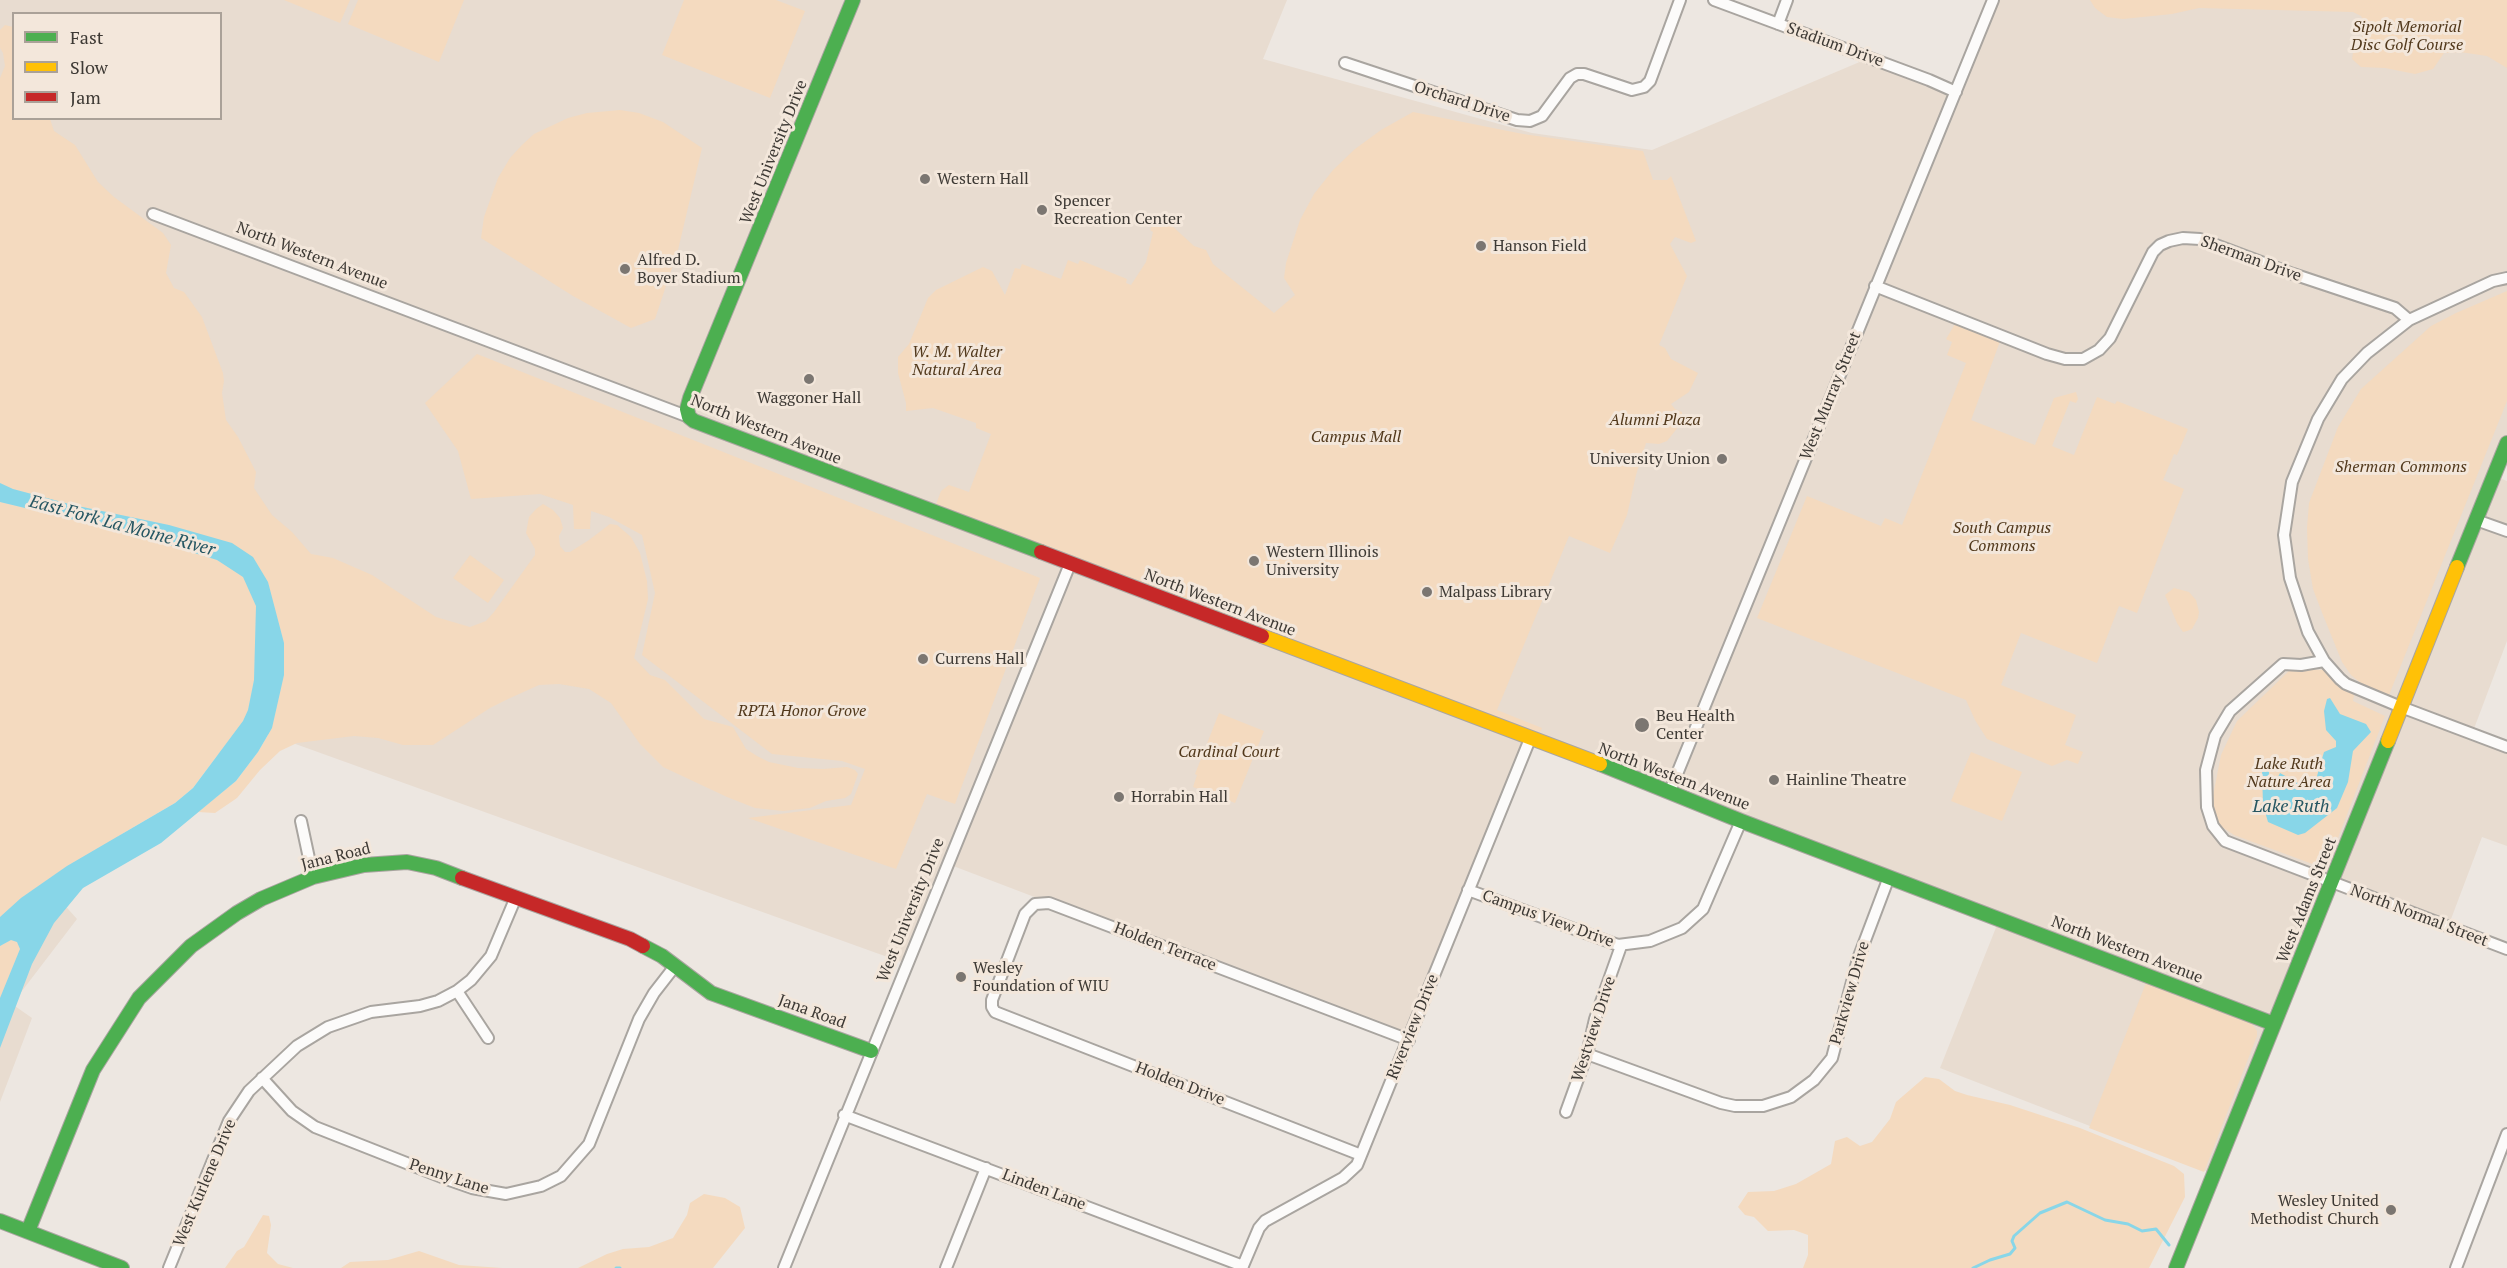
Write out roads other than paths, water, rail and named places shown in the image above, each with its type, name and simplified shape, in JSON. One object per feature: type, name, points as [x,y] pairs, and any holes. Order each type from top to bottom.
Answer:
[{"type":"street","name":"West University Drive","points":[[689,417],[687,409],[690,398],[854,0]]},
{"type":"street","name":"Orchard Drive","points":[[1345,63],[1517,120],[1530,121],[1542,116],[1570,78],[1577,74],[1632,90],[1644,87],[1650,81],[1680,0]]},
{"type":"street","name":"Stadium Drive","points":[[1714,0],[1956,92]]},
{"type":"street","points":[[1778,24],[1787,0]]},
{"type":"street","name":"West Murray Street","points":[[1670,791],[1993,0]]},
{"type":"street","name":"North Western Avenue","points":[[153,214],[1670,791],[1741,821],[2274,1024]]},
{"type":"street","name":"Sherman Drive","points":[[1875,286],[2047,354],[2065,359],[2083,359],[2099,350],[2110,338],[2153,252],[2160,245],[2169,241],[2183,238],[2200,239],[2395,308],[2409,320]]},
{"type":"street","points":[[2507,278],[2493,281],[2409,320],[2367,353],[2342,379],[2318,419],[2291,489],[2284,535],[2290,578],[2308,632],[2324,661],[2346,684],[2507,747]]},
{"type":"street","name":"West Adams Street","points":[[2176,1268],[2507,443]]},
{"type":"street","points":[[2476,520],[2507,531]]},
{"type":"street","name":"West University Drive","points":[[784,1268],[844,1115],[1070,564]]},
{"type":"street","name":"North Normal Street","points":[[2324,661],[2301,665],[2283,664],[2230,711],[2216,736],[2207,760],[2205,794],[2209,818],[2215,830],[2225,841],[2507,949]]},
{"type":"street","name":"Riverview Drive","points":[[1243,1267],[1259,1228],[1265,1221],[1349,1175],[1361,1155],[1530,739]]},
{"type":"street","points":[[301,821],[313,877]]},
{"type":"street","name":"Campus View Drive","points":[[1468,890],[1621,946],[1634,945],[1667,935],[1682,928],[1697,916],[1708,898],[1741,821]]},
{"type":"street","name":"Jana Road","points":[[28,1231],[93,1070],[138,998],[170,966],[214,928],[261,899],[313,877],[364,865],[407,862],[435,868],[516,897],[630,939],[662,956],[699,986],[725,999],[871,1051]]},
{"type":"street","name":"Parkview Drive","points":[[1587,1054],[1721,1103],[1749,1107],[1764,1106],[1791,1097],[1814,1080],[1832,1058],[1858,959],[1889,877]]},
{"type":"street","name":"West Kurlene Drive","points":[[169,1268],[229,1121],[249,1091],[297,1046],[328,1027],[371,1012],[420,1006],[438,1001],[457,991],[476,975],[491,956],[516,897]]},
{"type":"street","name":"Holden Terrace","points":[[998,1014],[993,1010],[992,1000],[1024,914],[1031,907],[1044,903],[1409,1040]]},
{"type":"street","name":"Westview Drive","points":[[1566,1112],[1621,946]]},
{"type":"street","name":"Penny Lane","points":[[262,1078],[292,1111],[315,1127],[452,1181],[472,1188],[506,1194],[541,1186],[561,1176],[589,1144],[639,1019],[654,993],[675,966]]},
{"type":"street","points":[[457,991],[488,1038]]},
{"type":"street","name":"Holden Drive","points":[[998,1014],[1361,1155]]},
{"type":"street","name":"Linden Lane","points":[[844,1115],[1243,1267]]},
{"type":"street","points":[[2456,1268],[2507,1134]]},
{"type":"street","points":[[946,1268],[986,1168]]},
{"type":"street","points":[[0,1221],[122,1268]]},
{"type":"water","name":"East Fork La Moine River","points":[[0,483],[13,489],[73,505],[169,525],[232,543],[253,557],[268,582],[284,643],[284,675],[272,728],[258,752],[236,781],[161,843],[83,888],[54,923],[32,964],[0,1048],[0,998],[20,949],[17,942],[11,940],[0,946],[0,917],[21,898],[67,866],[175,803],[193,788],[243,721],[248,710],[254,680],[256,606],[243,577],[217,560],[133,534],[0,502]]},
{"type":"water","name":"Lake Ruth","points":[[2330,698],[2340,714],[2366,724],[2371,732],[2353,751],[2348,782],[2337,808],[2305,833],[2298,835],[2268,822],[2263,805],[2262,770],[2269,768],[2269,776],[2274,778],[2280,773],[2298,783],[2315,783],[2324,752],[2336,747],[2336,741],[2326,730],[2324,711],[2327,699]]},
{"type":"waterway","points":[[1973,1268],[2010,1254],[2015,1248],[2012,1241],[2014,1236],[2040,1213],[2067,1202],[2105,1220],[2128,1224],[2142,1231],[2156,1229],[2169,1245]]},
{"type":"place","name":"Western Hall","points":[[925,179]]},
{"type":"place","name":"Spencer Recreation Center","points":[[1042,210]]},
{"type":"place","name":"Hanson Field","points":[[1481,246]]},
{"type":"place","name":"Alfred D. Boyer Stadium","points":[[625,269]]},
{"type":"place","name":"Waggoner Hall","points":[[809,379]]},
{"type":"place","name":"University Union","points":[[1722,459]]},
{"type":"place","name":"Western Illinois University","points":[[1254,561]]},
{"type":"place","name":"Malpass Library","points":[[1427,592]]},
{"type":"place","name":"Currens Hall","points":[[923,659]]},
{"type":"place","name":"Beu Health Center","points":[[1642,725]]},
{"type":"place","name":"Hainline Theatre","points":[[1774,780]]},
{"type":"place","name":"Horrabin Hall","points":[[1119,797]]},
{"type":"place","name":"Wesley Foundation of WIU","points":[[961,977]]},
{"type":"place","name":"Wesley United Methodist Church","points":[[2391,1210]]},
{"type":"park label","name":"Sipolt Memorial Disc Golf Course","points":[[2407,36]]},
{"type":"park label","name":"W. M. Walter Natural Area","points":[[957,361]]},
{"type":"park label","name":"Alumni Plaza","points":[[1655,420]]},
{"type":"park label","name":"Campus Mall","points":[[1356,437]]},
{"type":"park label","name":"Sherman Commons","points":[[2401,467]]},
{"type":"park label","name":"South Campus Commons","points":[[2002,537]]},
{"type":"park label","name":"RPTA Honor Grove","points":[[802,711]]},
{"type":"park label","name":"Cardinal Court","points":[[1229,752]]},
{"type":"park label","name":"Lake Ruth Nature Area","points":[[2289,773]]}]
